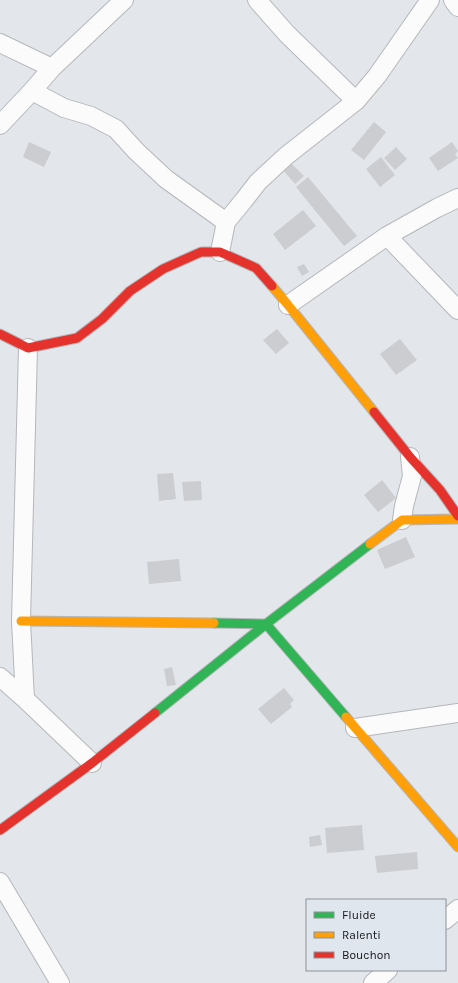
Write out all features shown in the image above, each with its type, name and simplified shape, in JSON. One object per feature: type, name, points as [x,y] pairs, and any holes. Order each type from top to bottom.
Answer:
[{"type":"street","points":[[0,125],[52,68],[124,0]]},
{"type":"street","points":[[257,0],[288,34],[356,101]]},
{"type":"street","points":[[220,252],[226,222],[258,182],[286,156],[356,101],[377,76],[430,0]]},
{"type":"street","points":[[453,0],[458,7]]},
{"type":"street","points":[[0,43],[52,68]]},
{"type":"street","points":[[32,91],[64,108],[91,116],[116,129],[136,151],[166,179],[226,222]]},
{"type":"street","points":[[288,305],[387,236],[458,198]]},
{"type":"street","points":[[387,236],[458,310]]},
{"type":"street","points":[[0,334],[28,348],[78,338],[102,319],[130,291],[163,269],[201,252],[220,252],[256,268],[288,305],[410,457],[440,490],[458,517]]},
{"type":"street","points":[[25,699],[21,621],[28,348]]},
{"type":"street","points":[[402,520],[412,476],[410,457]]},
{"type":"street","points":[[0,830],[92,764],[266,624],[402,520],[458,517]]},
{"type":"street","points":[[21,621],[266,624],[458,847]]},
{"type":"street","points":[[0,677],[92,764]]},
{"type":"street","points":[[355,728],[458,713]]},
{"type":"street","points":[[0,882],[60,983]]},
{"type":"street","points":[[446,919],[458,909]]},
{"type":"street","points":[[373,983],[387,971]]},
{"type":"building","points":[[374,122],[386,132],[364,160],[351,150]]},
{"type":"building","points":[[29,142],[51,152],[44,167],[23,157]]},
{"type":"building","points":[[452,142],[458,151],[455,154],[458,158],[438,171],[429,158]]},
{"type":"building","points":[[396,147],[407,159],[395,170],[384,158]]},
{"type":"building","points":[[381,157],[395,175],[380,187],[366,169]]},
{"type":"building","points":[[291,163],[304,176],[295,184],[283,170]]},
{"type":"building","points":[[308,177],[357,236],[344,246],[296,187]]},
{"type":"building","points":[[303,210],[316,226],[285,250],[273,234]]},
{"type":"building","points":[[304,264],[309,272],[302,276],[297,267]]},
{"type":"building","points":[[277,329],[289,343],[276,354],[263,340]]},
{"type":"building","points":[[400,339],[417,360],[396,375],[380,354]]},
{"type":"building","points":[[173,473],[176,499],[159,501],[157,474]]},
{"type":"building","points":[[382,480],[396,498],[378,512],[364,495]]},
{"type":"building","points":[[201,481],[202,500],[184,501],[182,482]]},
{"type":"building","points":[[406,537],[415,557],[385,569],[377,550]]},
{"type":"building","points":[[179,559],[181,581],[149,584],[147,562]]},
{"type":"building","points":[[172,667],[176,685],[167,686],[164,669]]},
{"type":"building","points":[[284,688],[294,700],[290,704],[292,707],[271,724],[258,709]]},
{"type":"building","points":[[362,825],[364,850],[327,853],[325,828]]},
{"type":"building","points":[[320,835],[322,845],[310,847],[309,837]]},
{"type":"building","points":[[417,852],[418,869],[377,873],[375,856]]},
{"type":"traffic: fast","points":[[155,713],[266,624],[370,544]]},
{"type":"traffic: fast","points":[[214,623],[266,624],[346,717]]},
{"type":"traffic: slow","points":[[272,286],[374,412]]},
{"type":"traffic: slow","points":[[370,544],[402,520],[458,519]]},
{"type":"traffic: slow","points":[[21,621],[214,623]]},
{"type":"traffic: slow","points":[[346,717],[458,847]]},
{"type":"traffic: jam","points":[[0,334],[28,348],[77,338],[102,319],[130,291],[163,269],[201,252],[220,252],[256,268],[272,286]]},
{"type":"traffic: jam","points":[[374,412],[410,457],[440,490],[458,516]]},
{"type":"traffic: jam","points":[[0,830],[92,763],[155,713]]}]
